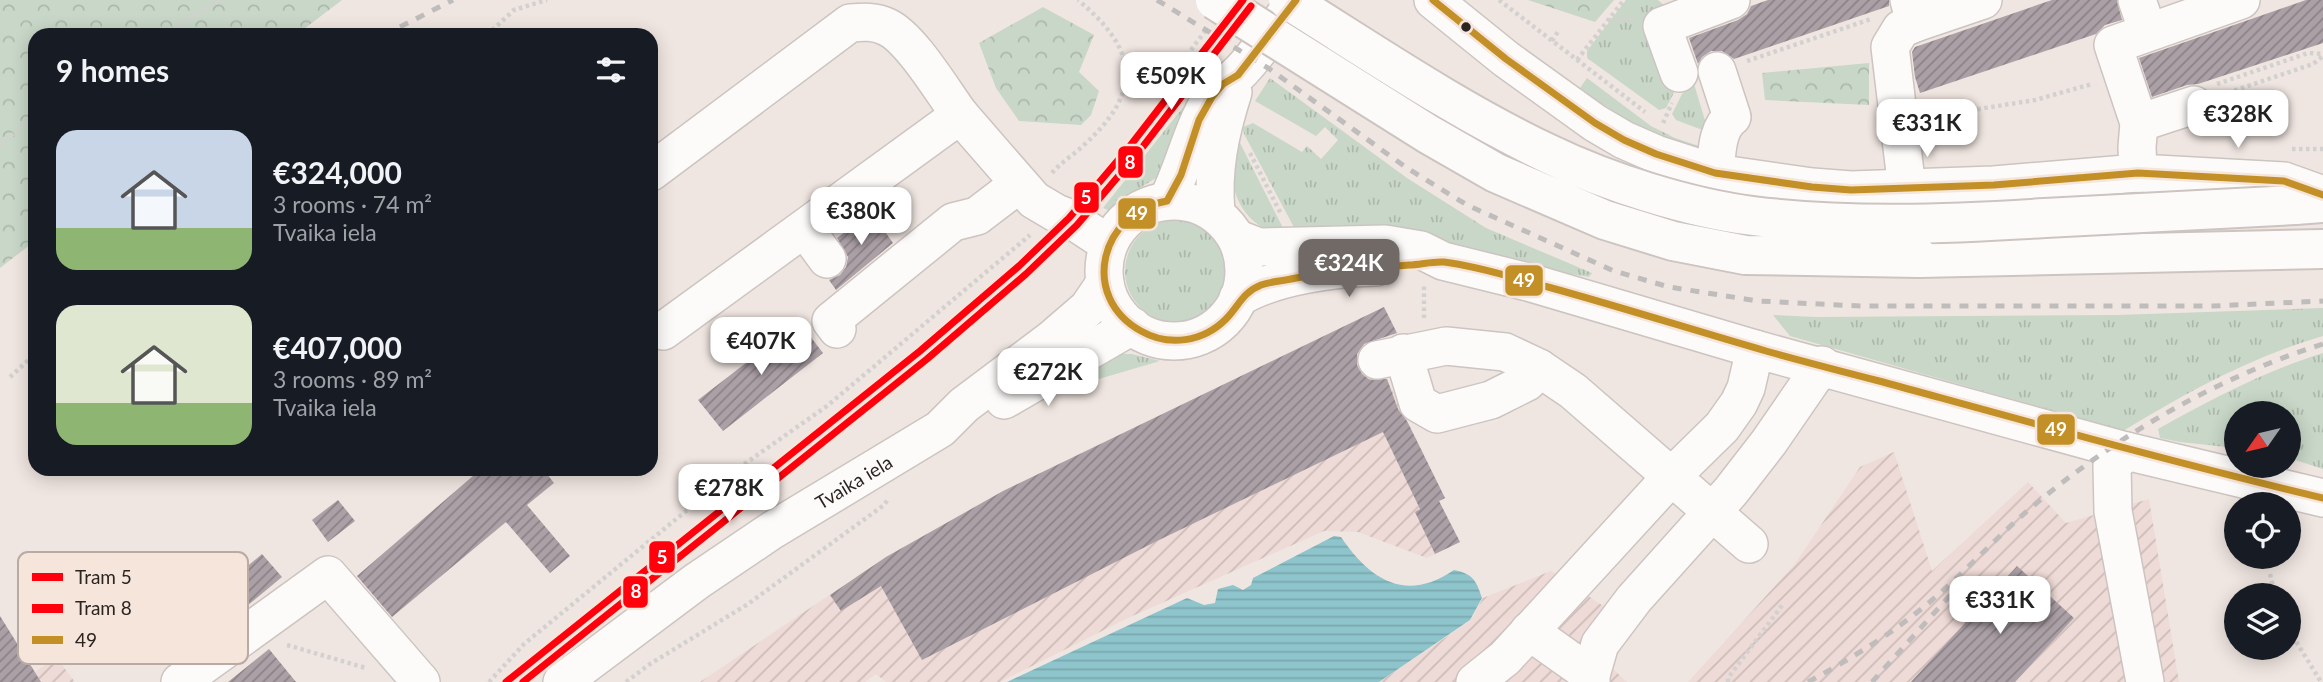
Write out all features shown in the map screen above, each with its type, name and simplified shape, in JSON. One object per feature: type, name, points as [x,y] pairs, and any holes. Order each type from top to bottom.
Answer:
[{"type":"main road","points":[[1288,0],[1409,76],[1550,155],[1608,178],[1668,197],[1750,216],[1822,222],[1919,225],[2314,201]]},
{"type":"main road","points":[[1211,14],[1496,173],[1605,220],[1673,241],[1745,255],[1919,258],[2312,249]]},
{"type":"street","points":[[1296,0],[1238,75],[1220,131],[1214,172],[1227,226],[1244,261],[1243,285],[1234,310],[1222,324],[1203,336],[1181,342],[1159,340],[1132,326],[1110,301],[1105,283],[1104,258],[1110,241],[1127,218],[1146,205],[1167,201],[1186,201],[1227,226],[1259,247],[1385,244],[1421,250],[1434,270]]},
{"type":"street","points":[[1433,0],[1506,60],[1595,123],[1656,154],[1714,173],[1812,187],[1907,189],[2138,173],[2284,181],[2314,201]]},
{"type":"street","points":[[1679,73],[1662,26],[1731,0]]},
{"type":"street","points":[[1907,189],[1890,47],[1908,17],[1983,0]]},
{"type":"street","points":[[2138,173],[2140,123],[2113,45],[2142,16],[2241,0]]},
{"type":"street","points":[[658,167],[850,23],[867,21],[887,27],[901,37],[960,115],[1036,199],[1098,237],[1110,241]]},
{"type":"street","points":[[1714,173],[1718,144],[1725,122],[1732,117],[1717,71]]},
{"type":"street","points":[[1167,201],[1181,175],[1199,120],[1223,84],[1238,75]]},
{"type":"street","points":[[2140,123],[2199,96]]},
{"type":"street","points":[[663,331],[960,115]]},
{"type":"street","points":[[837,329],[831,321],[953,222],[1036,199]]},
{"type":"street","points":[[805,229],[827,259]]},
{"type":"street","points":[[1238,298],[1266,284],[1327,272],[1434,270],[1528,282],[1755,349],[1822,365],[2126,451],[2323,498]]},
{"type":"street","name":"Tvaika iela","points":[[940,429],[964,405],[1088,308],[1105,283]]},
{"type":"street","name":"Tvaika iela","points":[[562,682],[629,630],[771,531],[940,429],[967,420],[1132,326]]},
{"type":"street","points":[[1539,368],[1527,382],[1491,400],[1437,414],[1418,402],[1401,346],[1446,346],[1505,352],[1539,368],[1573,391],[1749,544]]},
{"type":"street","points":[[1475,682],[1505,657],[1671,477],[1722,427],[1746,388],[1755,349]]},
{"type":"street","points":[[1529,631],[1591,678],[1600,644],[1628,607],[1731,491],[1769,442],[1822,365]]},
{"type":"street","points":[[2126,451],[2112,466],[2113,510],[2144,682]]},
{"type":"street","points":[[249,632],[328,575],[421,682]]},
{"type":"street","points":[[180,682],[205,664]]},
{"type":"path","points":[[174,28],[220,0]]},
{"type":"path","points":[[495,28],[514,10],[547,0]]},
{"type":"path","points":[[489,682],[524,644],[736,470],[838,397],[1036,199],[1056,169],[1087,143],[1117,106],[1127,80],[1124,52],[1101,19],[1079,0]]},
{"type":"path","points":[[1577,60],[1623,0]]},
{"type":"path","points":[[1170,78],[1211,14]]},
{"type":"path","points":[[1717,71],[1882,15],[1908,17]]},
{"type":"path","points":[[1532,34],[1536,29]]},
{"type":"path","points":[[1552,41],[1559,30]]},
{"type":"path","points":[[2199,96],[2308,53],[2323,55]]},
{"type":"path","points":[[2199,96],[2313,64],[2323,55]]},
{"type":"path","points":[[1900,122],[2035,100],[2123,75]]},
{"type":"path","points":[[0,145],[28,121]]},
{"type":"path","points":[[1246,146],[1290,233],[1290,248]]},
{"type":"path","points":[[1401,346],[1434,270]]},
{"type":"path","points":[[10,377],[28,360]]},
{"type":"path","points":[[626,682],[650,664],[748,604],[884,505],[891,496]]},
{"type":"path","points":[[2270,574],[2272,583]]},
{"type":"path","points":[[1728,682],[1728,678],[1783,604]]},
{"type":"path","points":[[249,632],[374,670]]},
{"type":"path","points":[[2301,650],[2321,682]]},
{"type":"shaded area","points":[[1358,320],[1445,498],[1439,501],[1460,542],[1427,558],[1358,532],[1324,531],[1128,618],[1000,682],[886,682],[876,674],[865,682],[700,682],[886,557]]},
{"type":"shaded area","points":[[1894,452],[1932,571],[2028,482],[2066,523],[2149,499],[2179,682],[1688,682],[1795,564],[1860,467]]},
{"type":"shaded area","points":[[1551,571],[1633,626],[1611,667],[1627,682],[1379,682],[1470,621],[1483,598]]},
{"type":"shaded area","points":[[0,616],[18,645],[18,664],[30,664],[35,672],[46,664],[61,664],[75,682],[0,682]]},
{"type":"green space","points":[[0,0],[342,0],[305,28],[28,28],[28,246],[0,268]]},
{"type":"green space","points":[[1528,0],[1614,0],[1595,22]]},
{"type":"green space","points":[[1626,0],[1658,0],[1665,6],[1680,81],[1666,108],[1659,110],[1587,58],[1587,51]]},
{"type":"green space","points":[[1043,7],[1094,35],[1079,72],[1099,91],[1091,115],[1081,125],[1019,121],[996,88],[979,43]]},
{"type":"green space","points":[[1219,62],[1221,64],[1192,105],[1166,165],[1156,178],[1108,210],[1103,208]]},
{"type":"green space","points":[[1869,63],[1869,105],[1765,100],[1762,73]]},
{"type":"green space","points":[[1270,78],[1407,178],[1486,228],[1592,273],[1589,277],[1296,231],[1244,134],[1243,127],[1253,123],[1302,152],[1307,146],[1321,159],[1338,140],[1325,127],[1316,136],[1255,101]]},
{"type":"green space","points":[[1587,78],[1651,126],[1702,147],[1699,153],[1651,132],[1609,108],[1580,88]]},
{"type":"green space","points":[[1694,84],[1707,127],[1705,131],[1676,120],[1672,114],[1682,94]]},
{"type":"green space","points":[[1240,143],[1283,232],[1269,230],[1256,223],[1238,200],[1232,171]]},
{"type":"green space","points":[[1176,220],[1196,223],[1219,242],[1224,251],[1227,271],[1224,291],[1205,314],[1196,319],[1176,322],[1156,319],[1133,300],[1128,291],[1125,271],[1128,251],[1147,228],[1156,223]]},
{"type":"green space","points":[[2323,308],[2323,336],[2245,365],[2123,431],[1790,336],[1773,315],[2117,315]]},
{"type":"green space","points":[[2323,353],[2323,469],[2301,462],[2301,401],[2224,401],[2224,447],[2160,438],[2158,429],[2238,387]]},
{"type":"green space","points":[[1116,354],[1132,354],[1160,361],[1041,396]]},
{"type":"water","points":[[1334,536],[1341,537],[1364,565],[1390,582],[1420,585],[1437,580],[1454,570],[1473,579],[1482,598],[1470,620],[1379,682],[1007,682],[1187,598],[1204,605],[1215,603],[1218,589],[1233,585],[1243,590],[1251,585],[1253,578]]},
{"type":"building","points":[[1768,0],[1889,0],[1889,6],[1734,59],[1722,51],[1711,51],[1702,57],[1698,64],[1689,38],[1738,20],[1747,14],[1751,6]]},
{"type":"building","points":[[2052,0],[2117,0],[2122,20],[2105,25],[2096,34],[1920,93],[1912,52],[1915,47]]},
{"type":"building","points":[[2306,0],[2323,0],[2323,43],[2152,97],[2139,58]]},
{"type":"building","points":[[871,212],[893,243],[836,290],[829,280],[840,275],[846,267],[848,257],[837,238]]},
{"type":"building","points":[[1384,307],[1397,333],[1364,344],[1357,354],[1357,365],[1362,374],[1370,380],[1387,379],[1398,409],[1407,421],[1445,498],[1439,501],[1460,542],[1435,554],[1415,512],[1420,509],[1383,432],[1157,541],[922,660],[881,586],[841,611],[830,595],[886,557],[1003,491]]},
{"type":"building","points":[[799,322],[823,353],[723,431],[698,400]]},
{"type":"building","points":[[473,476],[548,476],[554,483],[527,505],[570,556],[550,573],[506,522],[392,617],[357,576]]},
{"type":"building","points":[[338,500],[355,521],[328,542],[312,520]]},
{"type":"building","points":[[262,554],[282,577],[248,605],[248,566]]},
{"type":"building","points":[[2017,566],[2074,618],[2015,682],[1911,682]]},
{"type":"building","points":[[0,616],[18,645],[18,664],[30,664],[41,682],[0,682]]},
{"type":"building","points":[[269,649],[296,682],[228,682]]},
{"type":"railway","points":[[398,28],[453,0]]},
{"type":"railway","points":[[1157,0],[1268,68],[1407,168],[1467,205],[1614,271],[1669,287],[1758,301],[1860,306],[2213,306],[2323,301]]},
{"type":"railway","points":[[1808,682],[1866,649],[1907,620],[1935,598],[2033,506],[2099,455],[2134,432],[2245,373],[2323,344]]},
{"type":"railway","points":[[1872,682],[1954,591]]},
{"type":"tram line","name":"5","points":[[506,682],[920,351],[1019,266],[1069,218],[1130,146],[1243,0]]},
{"type":"tram line","name":"8","points":[[523,682],[927,359],[1026,274],[1077,225],[1138,153],[1251,6]]},
{"type":"transit line","name":"49","points":[[1296,0],[1238,75],[1223,84],[1212,97],[1199,120],[1181,175],[1167,201],[1144,208],[1126,221],[1113,238],[1106,257],[1104,278],[1109,298],[1122,316],[1141,331],[1163,339],[1185,340],[1217,327],[1241,300],[1261,285],[1338,272],[1444,262],[1470,266],[1795,359],[2323,498]]},
{"type":"transit line","name":"49","points":[[1433,0],[1506,59],[1595,123],[1656,154],[1715,173],[1851,190],[1994,185],[2138,173],[2284,181],[2323,195]]}]
